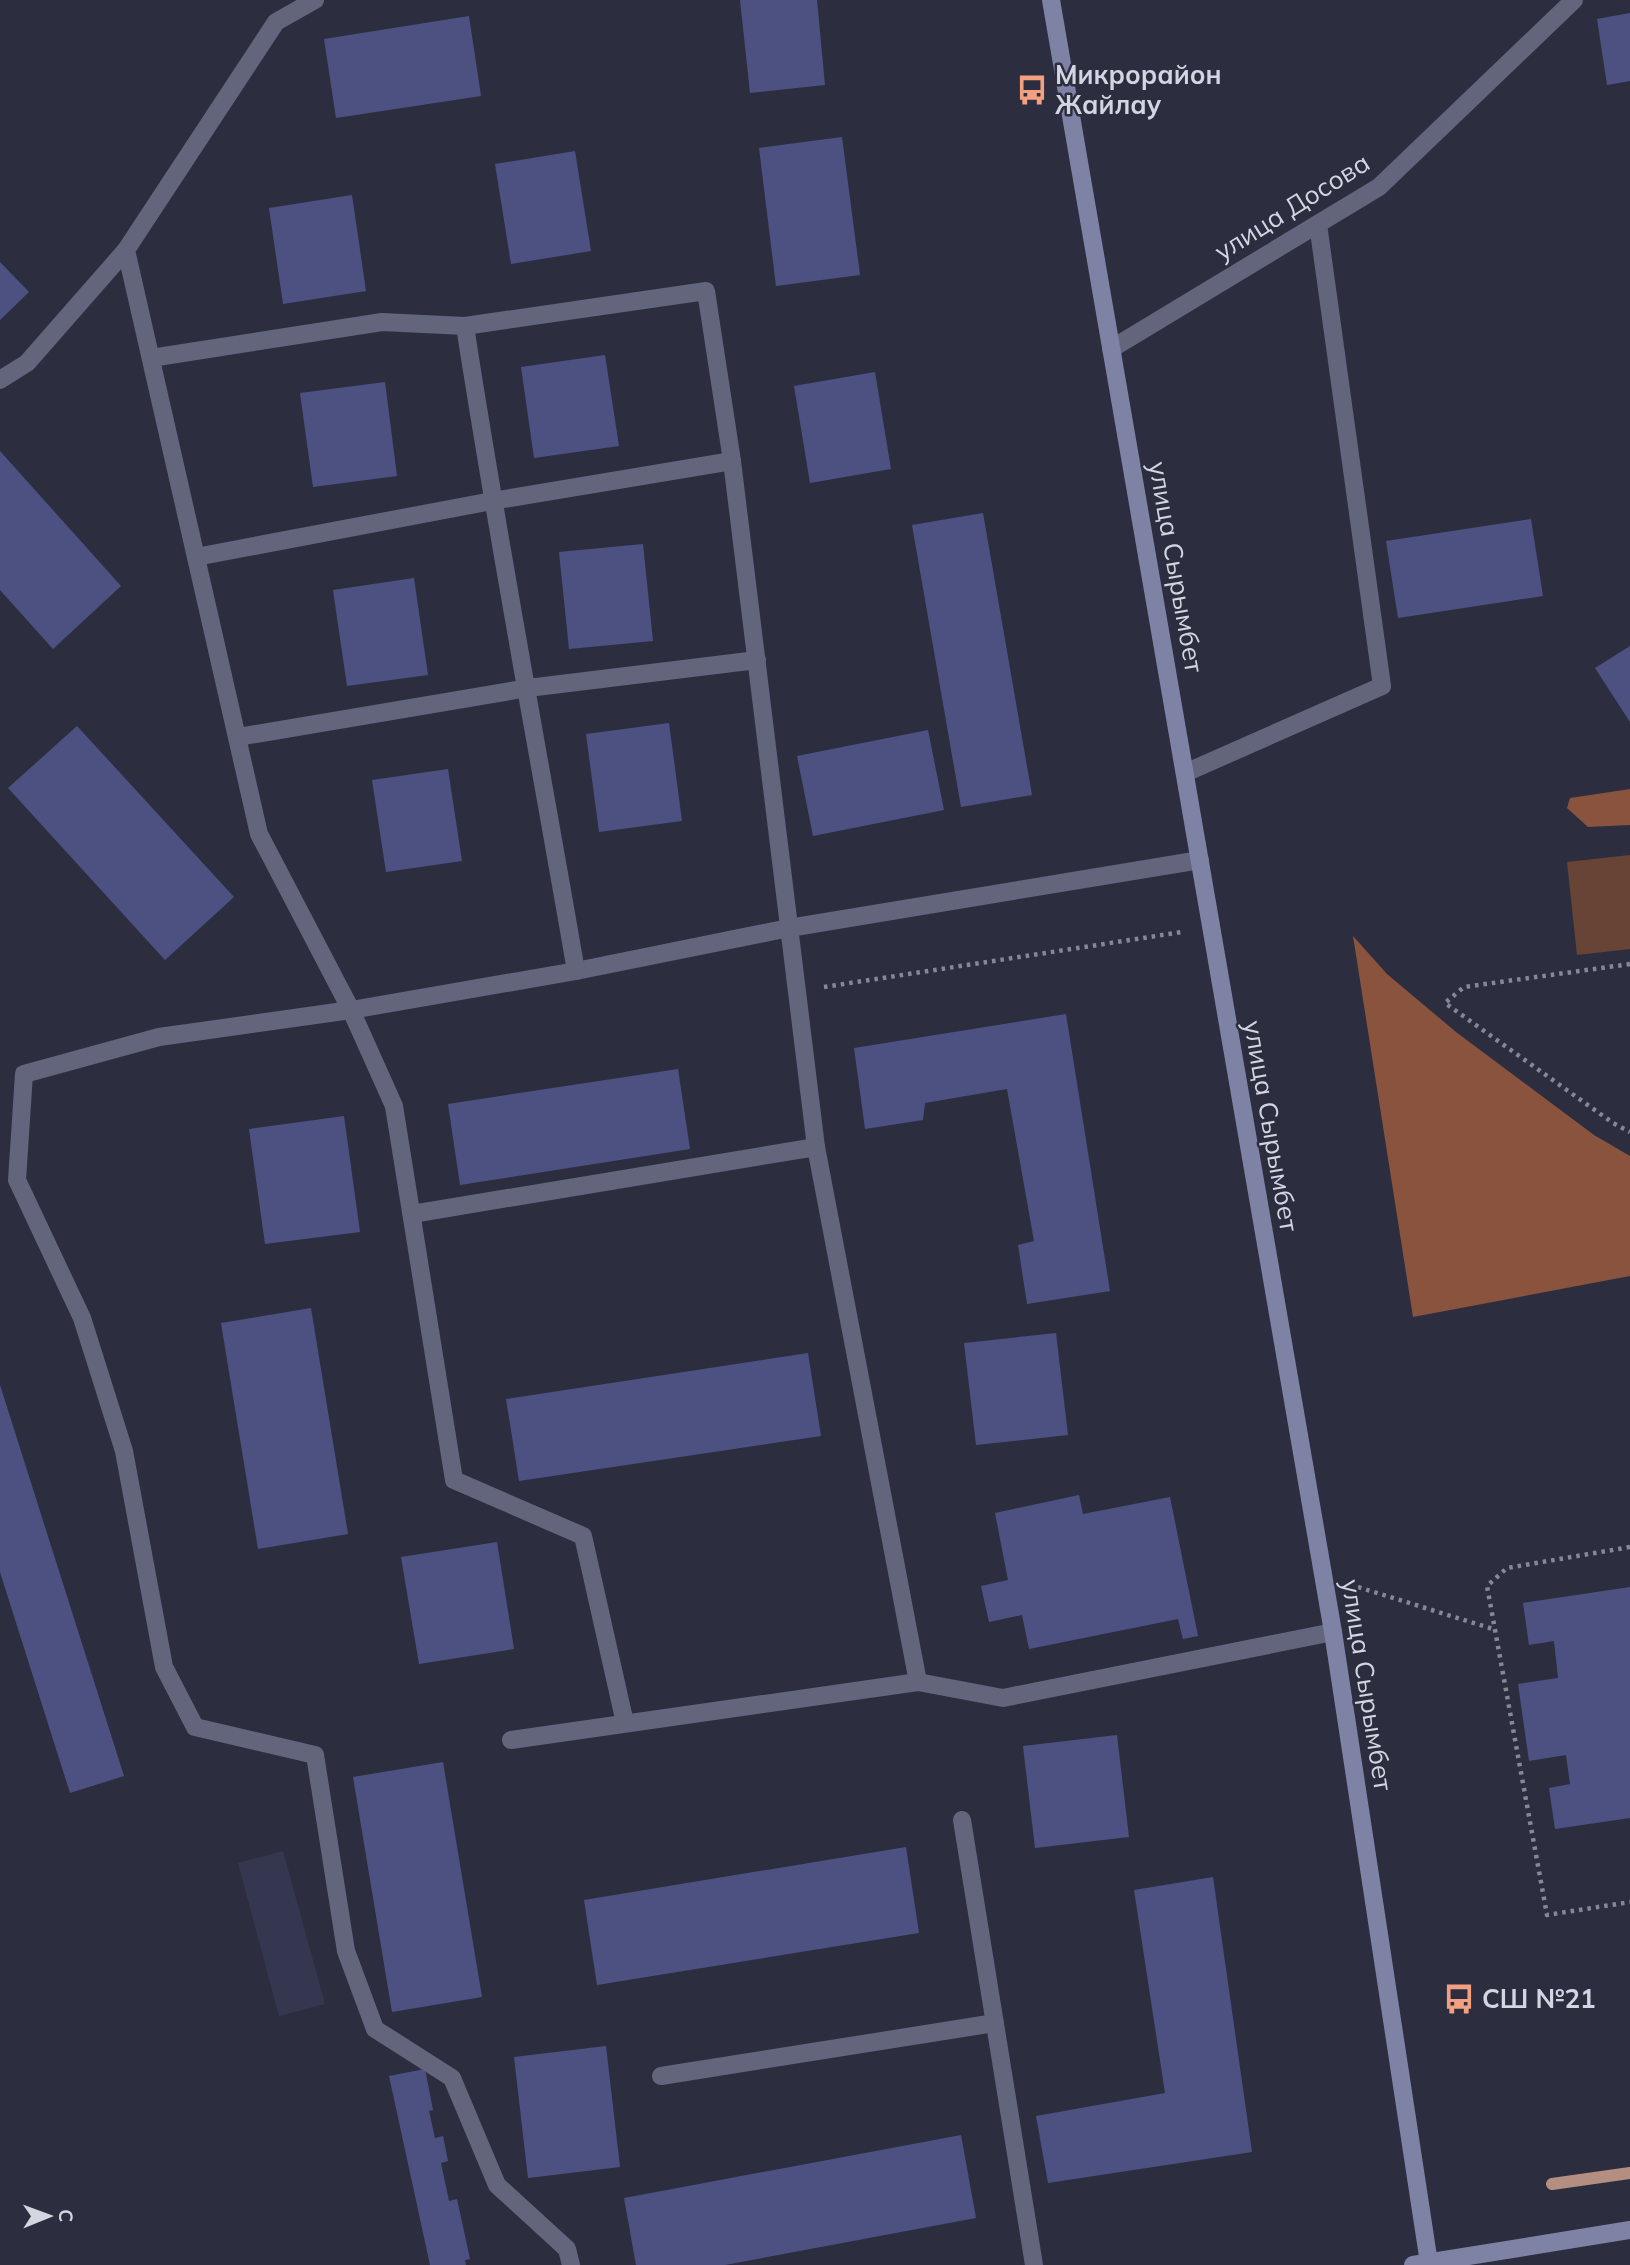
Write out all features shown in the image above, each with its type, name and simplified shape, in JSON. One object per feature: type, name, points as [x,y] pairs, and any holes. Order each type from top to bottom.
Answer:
[{"type":"street","points":[[0,380],[27,363],[126,250],[276,22],[315,0]]},
{"type":"street","name":"улица Сырымбет","points":[[1051,0],[1200,860],[1209,928],[1333,1632],[1424,2264]]},
{"type":"street","name":"улица Досова","points":[[1111,349],[1379,187],[1574,0]]},
{"type":"street","points":[[1185,773],[1382,686],[1318,224]]},
{"type":"street","points":[[126,250],[260,834],[351,1010],[394,1106],[454,1480],[583,1536],[625,1723]]},
{"type":"street","points":[[151,358],[383,323],[465,326],[706,291],[732,461],[816,1147],[918,1682]]},
{"type":"street","points":[[465,326],[492,501],[576,971]]},
{"type":"street","points":[[196,557],[492,501],[732,461]]},
{"type":"street","points":[[238,737],[527,688],[757,660]]},
{"type":"street","points":[[571,2265],[567,2249],[497,2185],[452,2078],[375,2029],[346,1951],[315,1755],[195,1727],[164,1667],[124,1451],[82,1318],[17,1180],[24,1074],[159,1037],[351,1010],[576,971],[789,928],[1200,860]]},
{"type":"street","points":[[411,1214],[816,1147]]},
{"type":"street","points":[[511,1740],[918,1682],[1003,1698],[1333,1632]]},
{"type":"street","points":[[962,1820],[1034,2265]]},
{"type":"street","points":[[662,2076],[995,2022]]},
{"type":"street","points":[[1424,2264],[1630,2230]]},
{"type":"path","points":[[797,991],[1209,928]]},
{"type":"path","points":[[1630,964],[1464,987],[1445,1003],[1613,1123],[1630,1132]]},
{"type":"path","points":[[1630,1547],[1507,1568],[1487,1586],[1547,1915],[1630,1902]]},
{"type":"path","points":[[1358,1587],[1496,1630]]},
{"type":"shaded area","points":[[1630,789],[1630,825],[1588,827],[1567,808],[1570,798]]},
{"type":"shaded area","points":[[1630,855],[1630,949],[1577,955],[1567,862]]},
{"type":"shaded area","points":[[1353,936],[1387,974],[1456,1032],[1594,1135],[1630,1156],[1630,1276],[1413,1317]]},
{"type":"shaded area","points":[[283,1851],[325,2004],[279,2016],[238,1863]]},
{"type":"building","points":[[740,0],[817,0],[825,85],[750,93]]},
{"type":"building","points":[[1630,13],[1630,81],[1607,85],[1597,19]]},
{"type":"building","points":[[469,16],[481,96],[336,118],[324,39]]},
{"type":"building","points":[[842,137],[860,275],[776,286],[759,148]]},
{"type":"building","points":[[575,151],[591,251],[511,264],[495,164]]},
{"type":"building","points":[[352,195],[366,291],[283,304],[269,208]]},
{"type":"building","points":[[0,262],[29,292],[0,320]]},
{"type":"building","points":[[605,355],[619,446],[534,458],[521,367]]},
{"type":"building","points":[[875,372],[891,469],[810,483],[794,386]]},
{"type":"building","points":[[385,382],[397,476],[313,487],[300,393]]},
{"type":"building","points":[[0,451],[121,586],[53,649],[0,590]]},
{"type":"building","points":[[983,513],[1032,795],[961,807],[912,525]]},
{"type":"building","points":[[1531,519],[1543,596],[1398,618],[1386,541]]},
{"type":"building","points":[[643,544],[653,641],[569,649],[559,552]]},
{"type":"building","points":[[414,578],[428,675],[347,686],[333,590]]},
{"type":"building","points":[[1630,646],[1630,722],[1595,668]]},
{"type":"building","points":[[669,723],[682,821],[599,832],[586,734]]},
{"type":"building","points":[[77,726],[234,897],[165,960],[8,788]]},
{"type":"building","points":[[928,730],[944,810],[813,836],[797,756]]},
{"type":"building","points":[[448,769],[462,861],[386,872],[372,780]]},
{"type":"building","points":[[1066,1014],[1110,1291],[1027,1304],[1018,1245],[1034,1241],[1007,1089],[925,1103],[923,1120],[865,1129],[854,1048]]},
{"type":"building","points":[[678,1069],[690,1149],[460,1185],[448,1104]]},
{"type":"building","points":[[344,1116],[360,1232],[265,1244],[249,1129]]},
{"type":"building","points":[[311,1308],[348,1534],[258,1549],[221,1323]]},
{"type":"building","points":[[1056,1333],[1068,1435],[976,1445],[964,1343]]},
{"type":"building","points":[[808,1353],[821,1436],[519,1481],[506,1399]]},
{"type":"building","points":[[0,1385],[124,1776],[70,1793],[0,1572]]},
{"type":"building","points":[[1079,1495],[1083,1514],[1170,1497],[1198,1636],[1183,1639],[1178,1619],[1029,1649],[1022,1615],[989,1622],[981,1586],[1008,1580],[995,1513]]},
{"type":"building","points":[[497,1542],[514,1649],[419,1664],[401,1557]]},
{"type":"building","points":[[1630,1587],[1630,1818],[1555,1829],[1549,1788],[1570,1784],[1566,1755],[1529,1761],[1518,1684],[1558,1678],[1554,1641],[1529,1645],[1523,1603]]},
{"type":"building","points":[[1117,1735],[1129,1837],[1035,1848],[1023,1746]]},
{"type":"building","points":[[443,1762],[482,1997],[392,2012],[353,1777]]},
{"type":"building","points":[[906,1847],[919,1933],[597,1985],[584,1900]]},
{"type":"building","points":[[1213,1877],[1252,2152],[1048,2183],[1036,2116],[1165,2093],[1134,1890]]},
{"type":"building","points":[[606,2046],[620,2167],[528,2178],[514,2057]]},
{"type":"building","points":[[425,2069],[435,2138],[443,2136],[448,2161],[441,2163],[449,2201],[457,2199],[470,2259],[465,2260],[466,2265],[430,2265],[389,2076]]},
{"type":"building","points":[[961,2135],[976,2218],[725,2265],[636,2265],[624,2198]]},
{"type":"waterway","points":[[1552,2184],[1630,2173]]},
{"type":"place","name":"Микрорайон Жайлау","points":[[1032,90]]},
{"type":"place","name":"СШ №21","points":[[1459,1999]]}]
